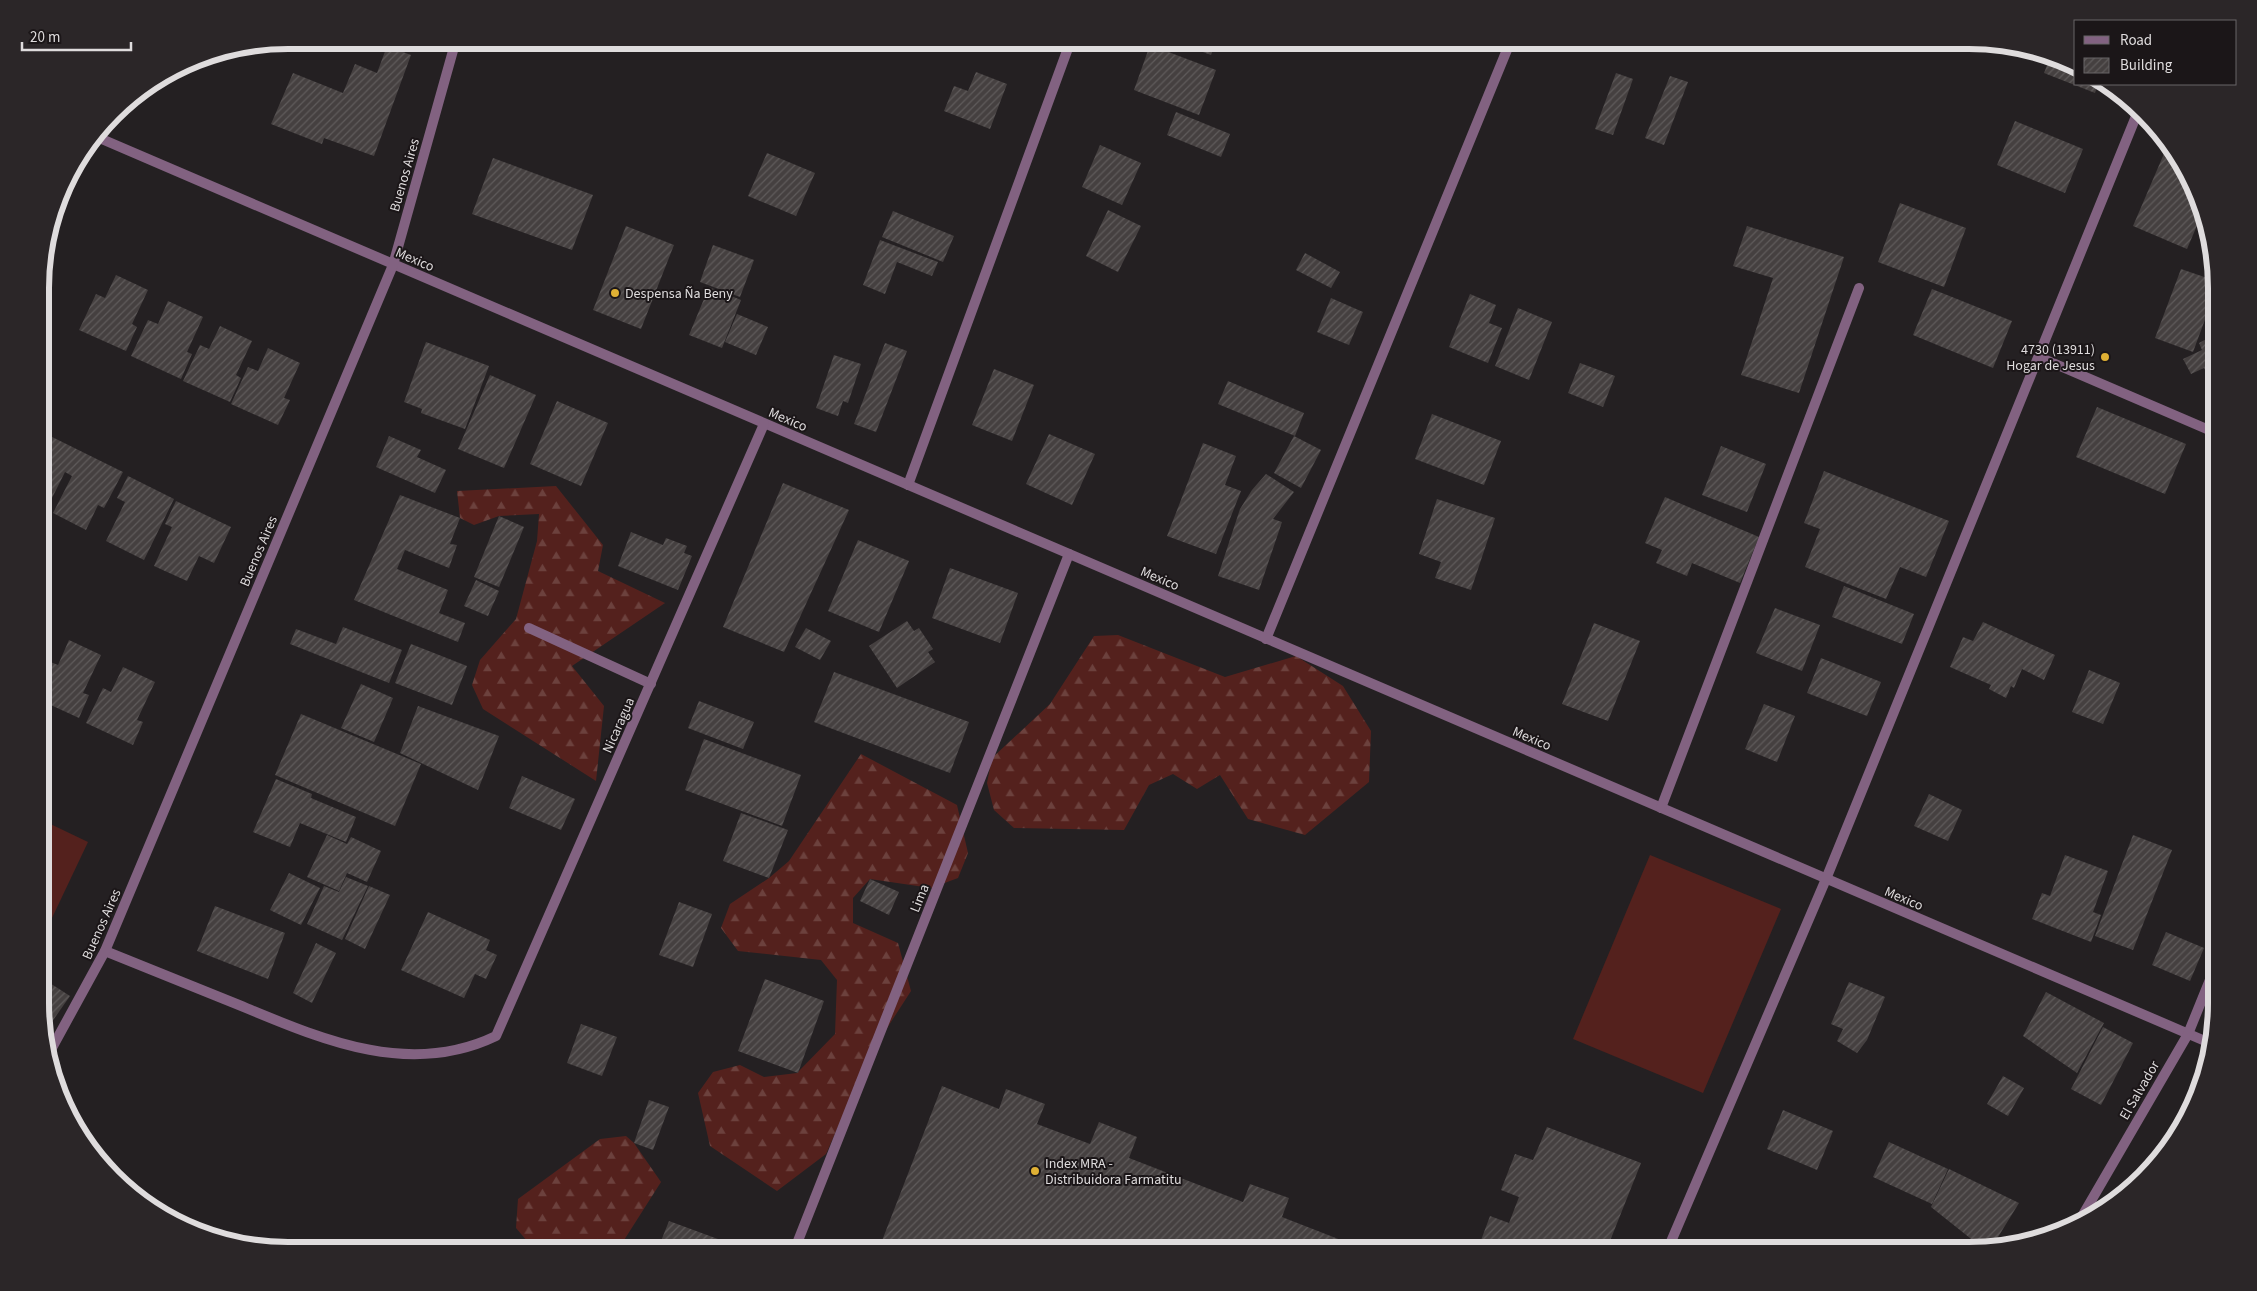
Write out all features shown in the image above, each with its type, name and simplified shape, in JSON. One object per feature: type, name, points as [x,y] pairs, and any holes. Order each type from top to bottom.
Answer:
[{"type":"street","name":"Buenos Aires","points":[[53,1047],[105,951],[393,265],[453,49]]},
{"type":"street","points":[[908,485],[1068,49]]},
{"type":"street","points":[[1266,639],[1507,49]]},
{"type":"street","points":[[1671,1242],[1826,879],[2136,117]]},
{"type":"street","name":"Mexico","points":[[101,139],[2205,1041]]},
{"type":"street","points":[[1661,808],[1859,288]]},
{"type":"street","points":[[2039,357],[2208,430]]},
{"type":"street","name":"Nicaragua","points":[[105,951],[318,1038],[360,1048],[393,1054],[428,1055],[454,1052],[479,1045],[496,1036],[764,424]]},
{"type":"street","name":"Lima","points":[[798,1242],[1069,554]]},
{"type":"street","points":[[529,628],[650,684]]},
{"type":"street","name":"El Salvador","points":[[2084,1213],[2188,1034],[2208,985]]},
{"type":"green space","points":[[556,486],[603,545],[598,571],[665,603],[572,666],[604,706],[596,781],[483,709],[472,685],[480,660],[516,619],[537,541],[539,514],[499,516],[474,525],[460,518],[457,491]]},
{"type":"green space","points":[[1118,635],[1225,677],[1296,656],[1343,686],[1371,731],[1369,782],[1305,835],[1248,819],[1220,775],[1197,789],[1173,774],[1149,785],[1124,830],[1014,828],[994,810],[987,783],[992,758],[1050,704],[1094,636]]},
{"type":"green space","points":[[861,754],[957,805],[968,853],[958,878],[931,888],[870,879],[853,898],[853,923],[898,943],[911,991],[869,1056],[826,1154],[777,1191],[710,1146],[698,1093],[713,1072],[740,1065],[764,1077],[797,1073],[835,1034],[837,980],[821,960],[738,951],[721,928],[730,904],[769,878],[789,861]]},
{"type":"green space","points":[[49,823],[88,842],[49,924]]},
{"type":"green space","points":[[1650,855],[1781,909],[1703,1093],[1573,1039]]},
{"type":"green space","points":[[626,1136],[634,1143],[661,1182],[623,1242],[528,1242],[516,1228],[518,1199],[600,1139]]},
{"type":"building","points":[[386,49],[395,49],[411,55],[374,156],[324,138],[322,144],[271,124],[293,73],[343,93],[355,64],[377,73]]},
{"type":"building","points":[[1149,49],[1161,49],[1216,70],[1199,115],[1134,90]]},
{"type":"building","points":[[1195,49],[1213,49],[1211,55]]},
{"type":"building","points":[[2048,62],[2074,73],[2074,85],[2044,73]]},
{"type":"building","points":[[976,72],[1007,84],[990,129],[944,111],[954,86],[968,91]]},
{"type":"building","points":[[1616,73],[1633,79],[1613,135],[1595,129]]},
{"type":"building","points":[[1670,76],[1688,82],[1664,145],[1645,138]]},
{"type":"building","points":[[2075,85],[2096,85],[2097,86],[2095,93]]},
{"type":"building","points":[[1176,112],[1230,134],[1221,157],[1167,135]]},
{"type":"building","points":[[2015,121],[2083,149],[2065,193],[1997,165]]},
{"type":"building","points":[[1100,145],[1141,163],[1122,205],[1082,187]]},
{"type":"building","points":[[2165,151],[2184,182],[2199,221],[2187,249],[2133,226]]},
{"type":"building","points":[[767,153],[815,173],[796,216],[748,196]]},
{"type":"building","points":[[493,158],[593,195],[572,250],[472,214]]},
{"type":"building","points":[[1900,203],[1966,228],[1944,287],[1878,262]]},
{"type":"building","points":[[1108,210],[1141,226],[1118,272],[1086,256]]},
{"type":"building","points":[[893,211],[954,236],[943,262],[882,237]]},
{"type":"building","points":[[626,226],[674,245],[641,329],[593,310]]},
{"type":"building","points":[[1747,226],[1844,257],[1799,393],[1741,375],[1773,278],[1733,266]]},
{"type":"building","points":[[880,240],[938,262],[932,276],[897,262],[885,294],[863,285]]},
{"type":"building","points":[[713,245],[754,260],[740,297],[700,282]]},
{"type":"building","points":[[1305,253],[1340,272],[1331,288],[1296,270]]},
{"type":"building","points":[[2181,269],[2208,278],[2208,312],[2193,352],[2155,338]]},
{"type":"building","points":[[116,275],[148,290],[132,324],[137,327],[126,351],[79,330],[96,294],[105,298]]},
{"type":"building","points":[[709,287],[741,300],[722,348],[689,335]]},
{"type":"building","points":[[1932,289],[2012,321],[1993,368],[1913,335]]},
{"type":"building","points":[[1470,294],[1496,305],[1489,323],[1502,328],[1488,363],[1449,347]]},
{"type":"building","points":[[1331,298],[1363,312],[1349,345],[1317,332]]},
{"type":"building","points":[[168,301],[203,317],[187,352],[192,354],[181,379],[131,356],[148,320],[158,324]]},
{"type":"building","points":[[1518,308],[1552,322],[1529,380],[1495,366]]},
{"type":"building","points":[[737,314],[768,327],[756,355],[725,342]]},
{"type":"building","points":[[220,326],[252,341],[236,375],[241,378],[230,402],[183,381],[200,345],[209,349]]},
{"type":"building","points":[[2208,338],[2208,376],[2204,368],[2191,374],[2183,359],[2202,350],[2199,343]]},
{"type":"building","points":[[426,342],[489,366],[465,429],[421,413],[422,409],[404,402]]},
{"type":"building","points":[[885,343],[907,351],[876,432],[854,424]]},
{"type":"building","points":[[268,348],[300,363],[284,398],[290,400],[278,425],[231,404],[248,367],[258,371]]},
{"type":"building","points":[[834,355],[861,364],[848,403],[843,401],[838,416],[816,408]]},
{"type":"building","points":[[1580,363],[1615,376],[1603,407],[1568,393]]},
{"type":"building","points":[[994,369],[1034,385],[1012,441],[972,425]]},
{"type":"building","points":[[490,375],[536,395],[504,468],[458,449]]},
{"type":"building","points":[[1228,381],[1304,413],[1295,436],[1218,404]]},
{"type":"building","points":[[557,401],[608,423],[581,486],[530,464]]},
{"type":"building","points":[[2097,407],[2186,444],[2165,494],[2076,457]]},
{"type":"building","points":[[1432,414],[1501,441],[1484,485],[1415,459]]},
{"type":"building","points":[[1049,434],[1095,454],[1072,505],[1026,484]]},
{"type":"building","points":[[49,435],[123,472],[104,508],[98,505],[86,530],[53,513],[72,476],[65,472],[49,504]]},
{"type":"building","points":[[389,436],[421,450],[417,457],[446,470],[435,493],[376,467]]},
{"type":"building","points":[[1294,436],[1321,450],[1301,488],[1274,473]]},
{"type":"building","points":[[1203,443],[1236,456],[1225,485],[1241,491],[1216,554],[1167,536]]},
{"type":"building","points":[[1721,446],[1766,464],[1747,512],[1702,495]]},
{"type":"building","points":[[1824,471],[1949,521],[1926,577],[1900,567],[1886,599],[1805,567],[1820,529],[1804,523]]},
{"type":"building","points":[[1266,474],[1294,492],[1273,519],[1282,522],[1259,590],[1218,576],[1240,509],[1252,490]]},
{"type":"building","points":[[128,476],[174,499],[144,560],[106,541],[125,502],[117,498]]},
{"type":"building","points":[[783,483],[849,510],[784,652],[723,627]]},
{"type":"building","points":[[400,495],[460,518],[450,544],[457,545],[449,568],[405,550],[397,569],[448,590],[439,613],[465,623],[458,642],[354,600]]},
{"type":"building","points":[[1665,497],[1759,537],[1740,583],[1692,563],[1687,576],[1656,563],[1662,550],[1645,543]]},
{"type":"building","points":[[1437,499],[1495,518],[1471,590],[1435,578],[1441,562],[1419,554]]},
{"type":"building","points":[[176,501],[231,527],[214,563],[199,556],[187,581],[154,566],[172,527],[165,524]]},
{"type":"building","points":[[499,516],[524,527],[499,587],[474,577]]},
{"type":"building","points":[[631,532],[663,545],[666,538],[687,546],[684,553],[692,556],[678,590],[618,566]]},
{"type":"building","points":[[858,540],[909,561],[879,632],[828,611]]},
{"type":"building","points":[[950,568],[1018,593],[1000,643],[932,618]]},
{"type":"building","points":[[476,580],[499,591],[488,616],[464,606]]},
{"type":"building","points":[[1844,586],[1914,614],[1902,644],[1832,617]]},
{"type":"building","points":[[1775,608],[1820,625],[1802,671],[1756,653]]},
{"type":"building","points":[[907,621],[914,631],[919,628],[933,649],[928,652],[935,662],[897,688],[869,646]]},
{"type":"building","points":[[1983,622],[2055,655],[2044,680],[2022,669],[2014,688],[2011,686],[2006,698],[1989,689],[1991,685],[1950,667],[1963,637],[1973,641]]},
{"type":"building","points":[[1594,623],[1640,641],[1608,721],[1562,704]]},
{"type":"building","points":[[343,627],[402,650],[389,683],[290,644],[296,629],[336,644]]},
{"type":"building","points":[[806,628],[831,641],[820,660],[795,647]]},
{"type":"building","points":[[69,640],[101,655],[83,693],[89,695],[79,718],[49,704],[49,661],[58,665]]},
{"type":"building","points":[[411,644],[467,666],[452,705],[395,683]]},
{"type":"building","points":[[1821,658],[1881,682],[1867,716],[1807,693]]},
{"type":"building","points":[[123,667],[155,682],[137,720],[143,722],[133,745],[86,723],[103,688],[111,692]]},
{"type":"building","points":[[2089,670],[2120,683],[2103,724],[2072,712]]},
{"type":"building","points":[[834,672],[969,722],[950,773],[814,722]]},
{"type":"building","points":[[361,684],[393,698],[374,742],[341,728]]},
{"type":"building","points":[[699,701],[754,722],[743,749],[688,728]]},
{"type":"building","points":[[1764,704],[1795,716],[1777,762],[1745,749]]},
{"type":"building","points":[[418,706],[499,736],[478,790],[400,753]]},
{"type":"building","points":[[301,714],[421,764],[395,826],[275,775]]},
{"type":"building","points":[[704,739],[801,775],[782,826],[685,790]]},
{"type":"building","points":[[522,776],[575,799],[561,830],[509,808]]},
{"type":"building","points":[[276,779],[312,794],[311,798],[356,817],[346,842],[300,823],[290,847],[253,832]]},
{"type":"building","points":[[1929,794],[1962,810],[1948,841],[1914,826]]},
{"type":"building","points":[[741,813],[788,830],[769,878],[723,861]]},
{"type":"building","points":[[327,835],[347,844],[351,837],[381,851],[367,882],[347,873],[339,891],[307,877]]},
{"type":"building","points":[[2133,835],[2172,850],[2133,950],[2095,936]]},
{"type":"building","points":[[2065,855],[2108,871],[2093,912],[2101,915],[2091,942],[2032,919],[2042,893],[2050,896]]},
{"type":"building","points":[[289,873],[320,888],[301,925],[270,910]]},
{"type":"building","points":[[346,877],[368,886],[342,940],[307,924],[324,886],[339,892]]},
{"type":"building","points":[[870,879],[899,892],[889,915],[860,901]]},
{"type":"building","points":[[369,886],[390,895],[365,949],[345,939]]},
{"type":"building","points":[[679,902],[712,914],[693,967],[659,955]]},
{"type":"building","points":[[215,906],[285,933],[268,979],[197,951]]},
{"type":"building","points":[[428,912],[490,940],[486,950],[497,955],[486,979],[475,974],[464,998],[401,970]]},
{"type":"building","points":[[2166,932],[2204,948],[2190,981],[2152,965]]},
{"type":"building","points":[[316,943],[336,953],[312,1003],[293,993]]},
{"type":"building","points":[[765,979],[824,1001],[798,1073],[738,1051]]},
{"type":"building","points":[[49,982],[70,996],[50,1025]]},
{"type":"building","points":[[1849,982],[1885,997],[1867,1040],[1857,1053],[1837,1041],[1843,1029],[1831,1024]]},
{"type":"building","points":[[2046,992],[2104,1023],[2077,1073],[2023,1036]]},
{"type":"building","points":[[581,1024],[617,1037],[602,1076],[567,1063]]},
{"type":"building","points":[[2103,1027],[2133,1043],[2101,1105],[2071,1089]]},
{"type":"building","points":[[2003,1076],[2024,1088],[2008,1116],[1987,1104]]},
{"type":"building","name":"Index MRA - Distribuidora Farmatitu","points":[[942,1086],[999,1109],[1006,1089],[1045,1104],[1037,1124],[1090,1144],[1099,1122],[1137,1137],[1129,1158],[1243,1202],[1250,1184],[1289,1198],[1282,1217],[1346,1242],[881,1242]]},
{"type":"building","points":[[649,1100],[669,1107],[653,1150],[634,1143]]},
{"type":"building","points":[[1783,1110],[1833,1131],[1817,1170],[1767,1149]]},
{"type":"building","points":[[1547,1127],[1641,1163],[1610,1242],[1480,1242],[1490,1216],[1509,1223],[1519,1197],[1501,1190],[1515,1154],[1533,1160]]},
{"type":"building","points":[[1889,1142],[1948,1169],[1932,1204],[1873,1177]]},
{"type":"building","points":[[1949,1169],[2019,1203],[1996,1241],[1985,1242],[1975,1242],[1931,1207]]},
{"type":"building","points":[[669,1221],[726,1242],[661,1242]]},
{"type":"place","name":"Despensa Ña Beny","points":[[615,293]]},
{"type":"place","name":"4730 (13911) Hogar de Jesus","points":[[2105,357]]},
{"type":"place","name":"Index MRA - Distribuidora Farmatitu","points":[[1035,1171]]}]
